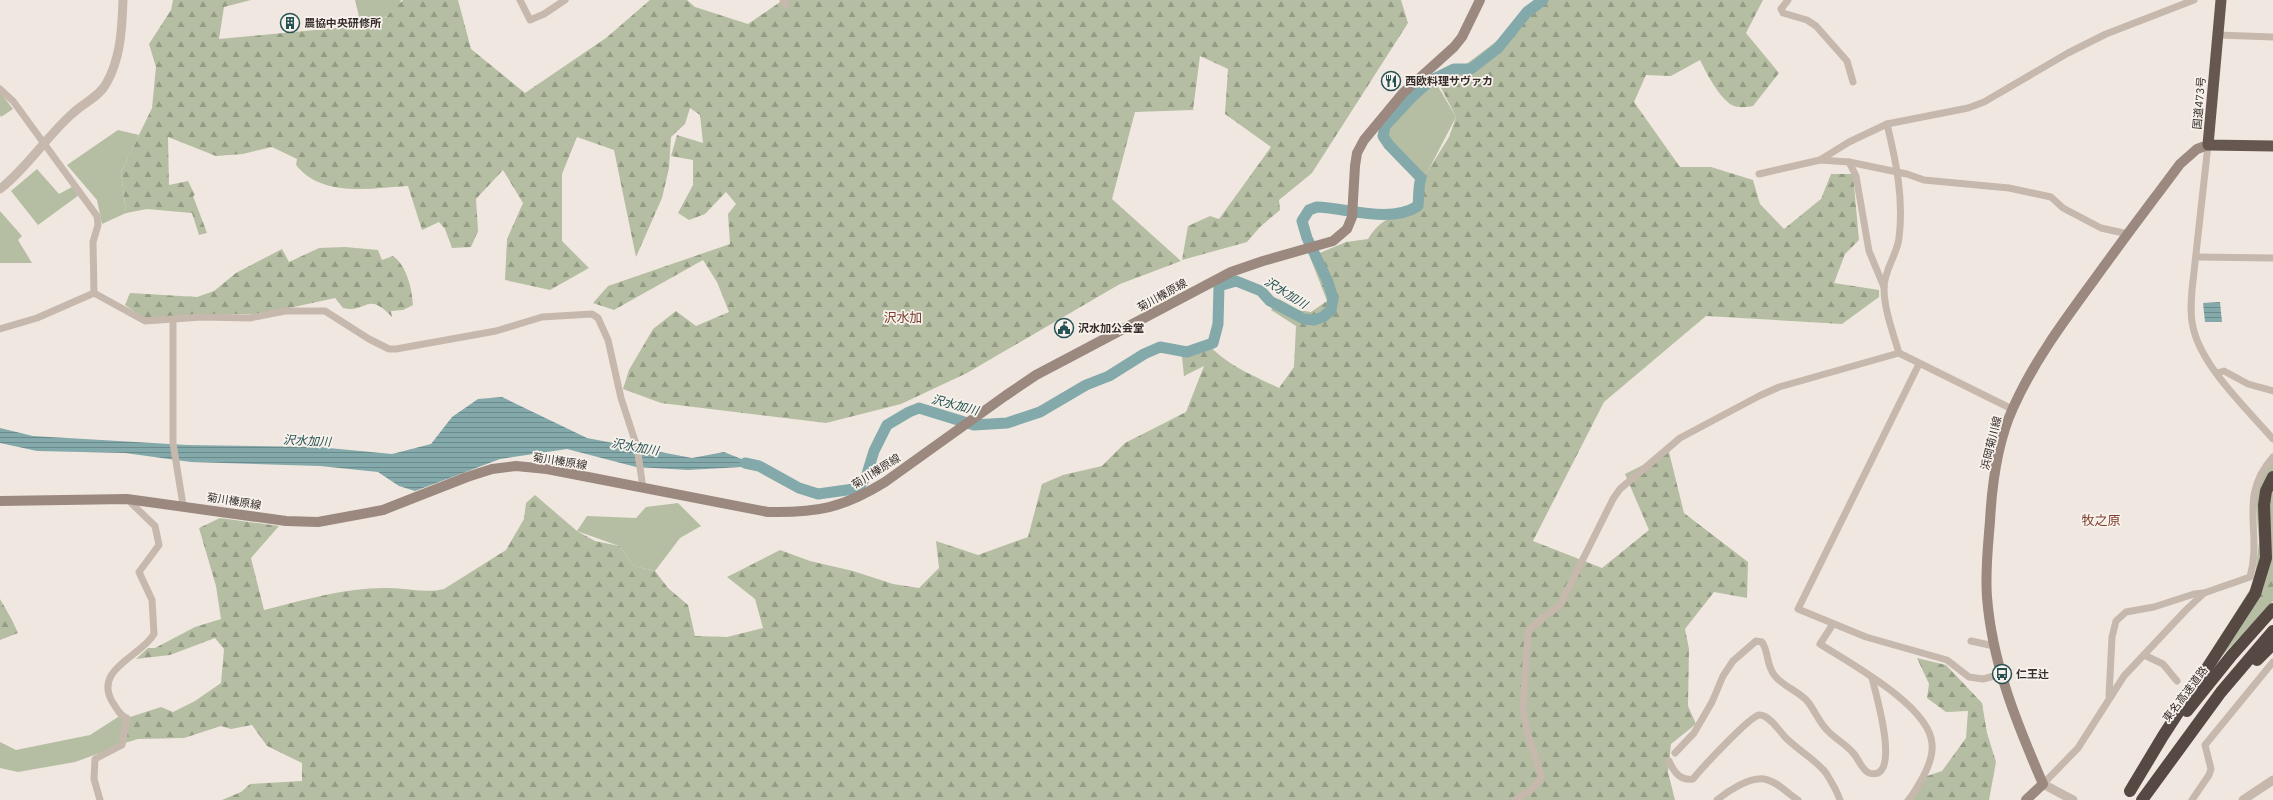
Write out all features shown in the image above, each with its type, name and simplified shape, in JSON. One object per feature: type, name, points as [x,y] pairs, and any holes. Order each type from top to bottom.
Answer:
[{"type":"highway","name":"国道473号","points":[[2221,0],[2208,145],[2273,146]]},
{"type":"highway","points":[[2126,796],[2255,594],[2266,558],[2264,505],[2266,491],[2273,477]]},
{"type":"highway","name":"東名高速道路","points":[[2126,796],[2189,709],[2232,655],[2273,609]]},
{"type":"highway","points":[[2142,800],[2221,692],[2273,631]]},
{"type":"highway","points":[[2184,742],[2273,644]]},
{"type":"main road","name":"菊川榛原線","points":[[0,501],[127,499],[183,505],[286,521],[325,521],[383,510],[467,476],[492,469],[516,466],[547,469],[768,512],[800,512],[831,508],[864,495],[885,482],[974,416],[1036,375],[1213,281],[1245,266],[1320,246],[1333,241],[1344,232],[1352,217],[1357,153],[1364,140],[1403,93],[1454,47],[1462,37],[1480,0]]},
{"type":"main road","name":"浜岡菊川線","points":[[2043,784],[2018,725],[2002,674],[1994,646],[1987,596],[1990,509],[1999,452],[2012,409],[2048,345],[2180,164],[2197,149],[2208,145]]},
{"type":"main road","points":[[2026,800],[2043,784]]},
{"type":"street","points":[[0,189],[22,171],[72,114],[100,92],[106,84],[119,47],[123,0]]},
{"type":"street","points":[[520,0],[530,20],[544,14],[565,0]]},
{"type":"street","points":[[1788,0],[1781,9],[1783,13],[1800,18],[1816,26],[1847,61],[1853,82]]},
{"type":"street","points":[[1820,160],[1849,142],[1887,124],[1968,108],[1984,102],[2068,53],[2106,34],[2194,0]]},
{"type":"street","points":[[2218,34],[2273,37]]},
{"type":"street","points":[[0,89],[13,101],[97,216],[98,225],[93,242],[94,293]]},
{"type":"street","points":[[1884,287],[1899,240],[1898,173],[1887,124]]},
{"type":"street","points":[[2208,145],[2191,311],[2193,328],[2199,346],[2217,373],[2273,439]]},
{"type":"street","points":[[1759,174],[1820,160],[1849,162],[1924,180],[2009,188],[2051,197],[2063,208],[2101,228],[2128,234]]},
{"type":"street","points":[[1849,162],[1856,176],[1869,251],[1884,287],[1885,299],[1899,354]]},
{"type":"street","points":[[2196,257],[2273,258]]},
{"type":"street","points":[[94,293],[145,321],[202,317],[250,318],[285,311],[324,311],[369,339],[396,349],[496,331],[542,317],[592,314],[598,318],[608,340],[621,398],[638,447],[642,487]]},
{"type":"street","points":[[0,329],[37,318],[94,293]]},
{"type":"street","points":[[173,320],[173,443],[183,505]]},
{"type":"street","points":[[1515,800],[1534,788],[1539,782],[1541,776],[1527,732],[1523,708],[1528,632],[1534,622],[1552,613],[1560,605],[1613,499],[1620,489],[1680,438],[1779,387],[1899,354],[2012,409]]},
{"type":"street","points":[[1919,364],[1798,610],[1866,637],[1948,660],[1969,677],[1983,679],[2002,674]]},
{"type":"street","points":[[2217,373],[2224,371],[2248,384],[2273,391]]},
{"type":"street","points":[[2109,698],[2112,636],[2116,621],[2126,612],[2154,608],[2250,577],[2255,561],[2253,494],[2257,480],[2264,466],[2273,457]]},
{"type":"street","points":[[100,800],[94,779],[95,759],[122,745],[128,718],[122,716],[110,698],[109,681],[116,668],[141,650],[154,634],[152,600],[139,572],[159,545],[155,526],[127,499]]},
{"type":"street","points":[[2073,800],[2043,784],[2078,748],[2124,676],[2204,593]]},
{"type":"street","points":[[1834,624],[1820,644],[1893,691],[1906,702],[1929,732],[1932,743],[1932,754],[1909,800]]},
{"type":"street","points":[[1675,754],[1694,733],[1712,702],[1723,676],[1732,661],[1756,641],[1762,642],[1765,646],[1769,667],[1775,676],[1808,701],[1828,731],[1846,745],[1865,771],[1871,773],[1878,772],[1884,765],[1887,757],[1886,741],[1872,678]]},
{"type":"street","points":[[1971,641],[1994,646]]},
{"type":"street","points":[[2144,655],[2163,664],[2176,681]]},
{"type":"street","points":[[2192,800],[2209,775],[2211,768],[2205,746],[2273,662]]},
{"type":"street","points":[[1669,761],[1673,771],[1680,777],[1693,779],[1702,767],[1742,729],[1757,716],[1762,715],[1825,772],[1840,800]]},
{"type":"street","points":[[1717,800],[1748,782],[1764,779],[1782,788],[1798,800]]},
{"type":"street","points":[[2243,800],[2273,780]]},
{"type":"green space","points":[[173,0],[251,0],[224,7],[219,39],[357,26],[386,17],[403,0],[458,0],[471,49],[525,93],[606,38],[650,0],[687,0],[695,7],[748,24],[783,0],[1401,0],[1408,23],[1312,173],[1279,200],[1280,210],[1260,227],[1247,242],[1182,260],[1188,226],[1210,216],[1219,219],[1271,147],[1225,114],[1228,69],[1200,56],[1193,110],[1135,112],[1112,199],[1181,261],[1120,284],[967,373],[901,404],[826,423],[661,403],[623,389],[629,370],[653,329],[676,311],[696,326],[729,312],[717,282],[703,260],[614,310],[593,303],[608,286],[730,244],[728,214],[736,204],[726,192],[705,214],[689,220],[678,213],[693,185],[693,160],[671,156],[677,135],[703,143],[700,115],[690,108],[685,124],[671,137],[669,168],[662,198],[636,257],[614,150],[577,137],[562,174],[562,241],[589,268],[550,290],[505,280],[507,239],[523,203],[503,170],[476,199],[478,231],[471,247],[452,248],[445,229],[439,222],[422,230],[408,186],[363,189],[333,187],[319,182],[307,175],[296,165],[297,159],[272,147],[243,154],[216,156],[168,137],[169,185],[188,181],[195,195],[193,196],[207,233],[199,235],[192,213],[147,209],[126,213],[121,172],[152,108],[156,67],[149,44],[171,10]]},
{"type":"green space","points":[[355,0],[401,0],[395,10],[390,14],[361,25]]},
{"type":"green space","points":[[1543,0],[1763,0],[1746,33],[1779,73],[1753,106],[1738,107],[1729,103],[1714,86],[1700,60],[1671,76],[1646,75],[1634,102],[1680,167],[1711,167],[1753,180],[1760,204],[1784,229],[1821,199],[1831,174],[1853,174],[1859,240],[1845,254],[1834,283],[1879,290],[1879,297],[1842,324],[1706,316],[1604,402],[1533,541],[1602,568],[1649,530],[1625,474],[1669,452],[1684,513],[1748,562],[1747,598],[1714,592],[1685,629],[1689,649],[1688,706],[1696,724],[1671,744],[1668,772],[1675,800],[222,800],[241,792],[250,784],[302,781],[302,763],[267,746],[252,725],[231,729],[221,726],[184,738],[138,739],[125,743],[127,718],[161,707],[173,712],[195,701],[221,683],[224,649],[215,638],[170,655],[136,659],[148,648],[155,648],[195,627],[221,619],[216,586],[199,528],[220,518],[279,526],[251,558],[264,610],[324,595],[354,590],[392,588],[430,591],[444,589],[506,550],[524,519],[526,503],[535,495],[577,531],[595,541],[619,546],[634,566],[655,571],[668,588],[688,605],[695,636],[727,637],[763,628],[755,599],[727,577],[780,550],[810,561],[853,571],[893,584],[919,588],[939,568],[936,541],[978,555],[1028,537],[1042,484],[1063,475],[1102,466],[1125,443],[1186,412],[1204,366],[1184,376],[1181,348],[1206,342],[1231,363],[1249,374],[1279,388],[1294,367],[1296,326],[1271,310],[1279,299],[1299,310],[1311,312],[1327,301],[1310,257],[1346,242],[1368,239],[1382,223],[1392,217],[1413,211],[1419,185],[1449,137],[1456,117],[1438,82],[1493,44]]},
{"type":"green space","points":[[1436,83],[1456,117],[1419,185],[1389,143],[1387,130],[1410,98]]},
{"type":"green space","points":[[0,92],[13,109],[1,117],[0,115]]},
{"type":"green space","points":[[118,130],[139,135],[121,172],[126,213],[102,224],[97,200],[67,165]]},
{"type":"green space","points":[[37,169],[59,194],[72,187],[79,195],[38,225],[11,191]]},
{"type":"green space","points":[[0,211],[22,236],[18,240],[32,263],[0,263]]},
{"type":"green space","points":[[345,247],[378,250],[382,260],[393,256],[398,260],[408,278],[413,305],[403,310],[391,311],[392,317],[377,305],[372,304],[351,309],[343,308],[335,298],[262,314],[214,314],[148,321],[125,305],[130,293],[197,297],[214,291],[236,273],[282,249],[289,262],[319,248]]},
{"type":"green space","points":[[2273,462],[2273,601],[2221,657],[2205,661],[2254,583],[2259,542],[2255,494],[2262,475]]},
{"type":"green space","points":[[678,503],[701,526],[680,538],[655,571],[634,566],[619,546],[577,531],[587,516],[636,518],[646,507]]},
{"type":"green space","points":[[2269,577],[2273,581],[2270,602],[2263,608],[2251,614],[2254,601]]},
{"type":"green space","points":[[0,599],[18,633],[0,640]]},
{"type":"green space","points":[[1917,658],[1946,665],[1982,703],[1987,733],[1996,762],[1989,800],[1904,800],[1924,777],[1942,771],[1966,738],[1968,711],[1946,712],[1927,698],[1929,684]]},
{"type":"green space","points":[[118,717],[127,718],[122,745],[75,762],[18,772],[0,768],[0,742],[16,750],[90,735]]},
{"type":"water","points":[[2220,302],[2222,322],[2205,322],[2203,303]]},
{"type":"water","points":[[502,397],[587,438],[692,458],[724,452],[759,466],[688,470],[636,467],[567,449],[500,459],[415,491],[399,486],[378,472],[320,466],[191,462],[125,453],[37,451],[0,443],[0,428],[33,436],[187,445],[318,447],[392,454],[431,444],[452,417],[478,399]]},
{"type":"waterway","name":"沢水加川","points":[[745,463],[759,466],[799,488],[818,494],[854,489],[861,484],[866,477],[874,451],[887,425],[909,412],[919,408],[974,425],[1007,423],[1040,412],[1086,385],[1109,376],[1144,354],[1160,347],[1187,352],[1213,343],[1218,324],[1219,286],[1236,281],[1261,291],[1270,301],[1304,319],[1314,320],[1323,317],[1331,310],[1333,299],[1328,282],[1307,238],[1302,221],[1309,210],[1317,207],[1368,214],[1395,214],[1418,206],[1421,178],[1389,145],[1383,136],[1385,126],[1412,97],[1430,81],[1454,69],[1471,69],[1498,48],[1527,12],[1543,0]]},
{"type":"place","name":"農協中央研修所","points":[[290,23]]},
{"type":"place","name":"西欧料理サヴァカ","points":[[1391,81]]},
{"type":"place","name":"沢水加公会堂","points":[[1064,328]]},
{"type":"place","name":"仁王辻","points":[[2002,674]]},
{"type":"district","name":"沢水加","points":[[903,317]]},
{"type":"district","name":"牧之原","points":[[2101,520]]}]
